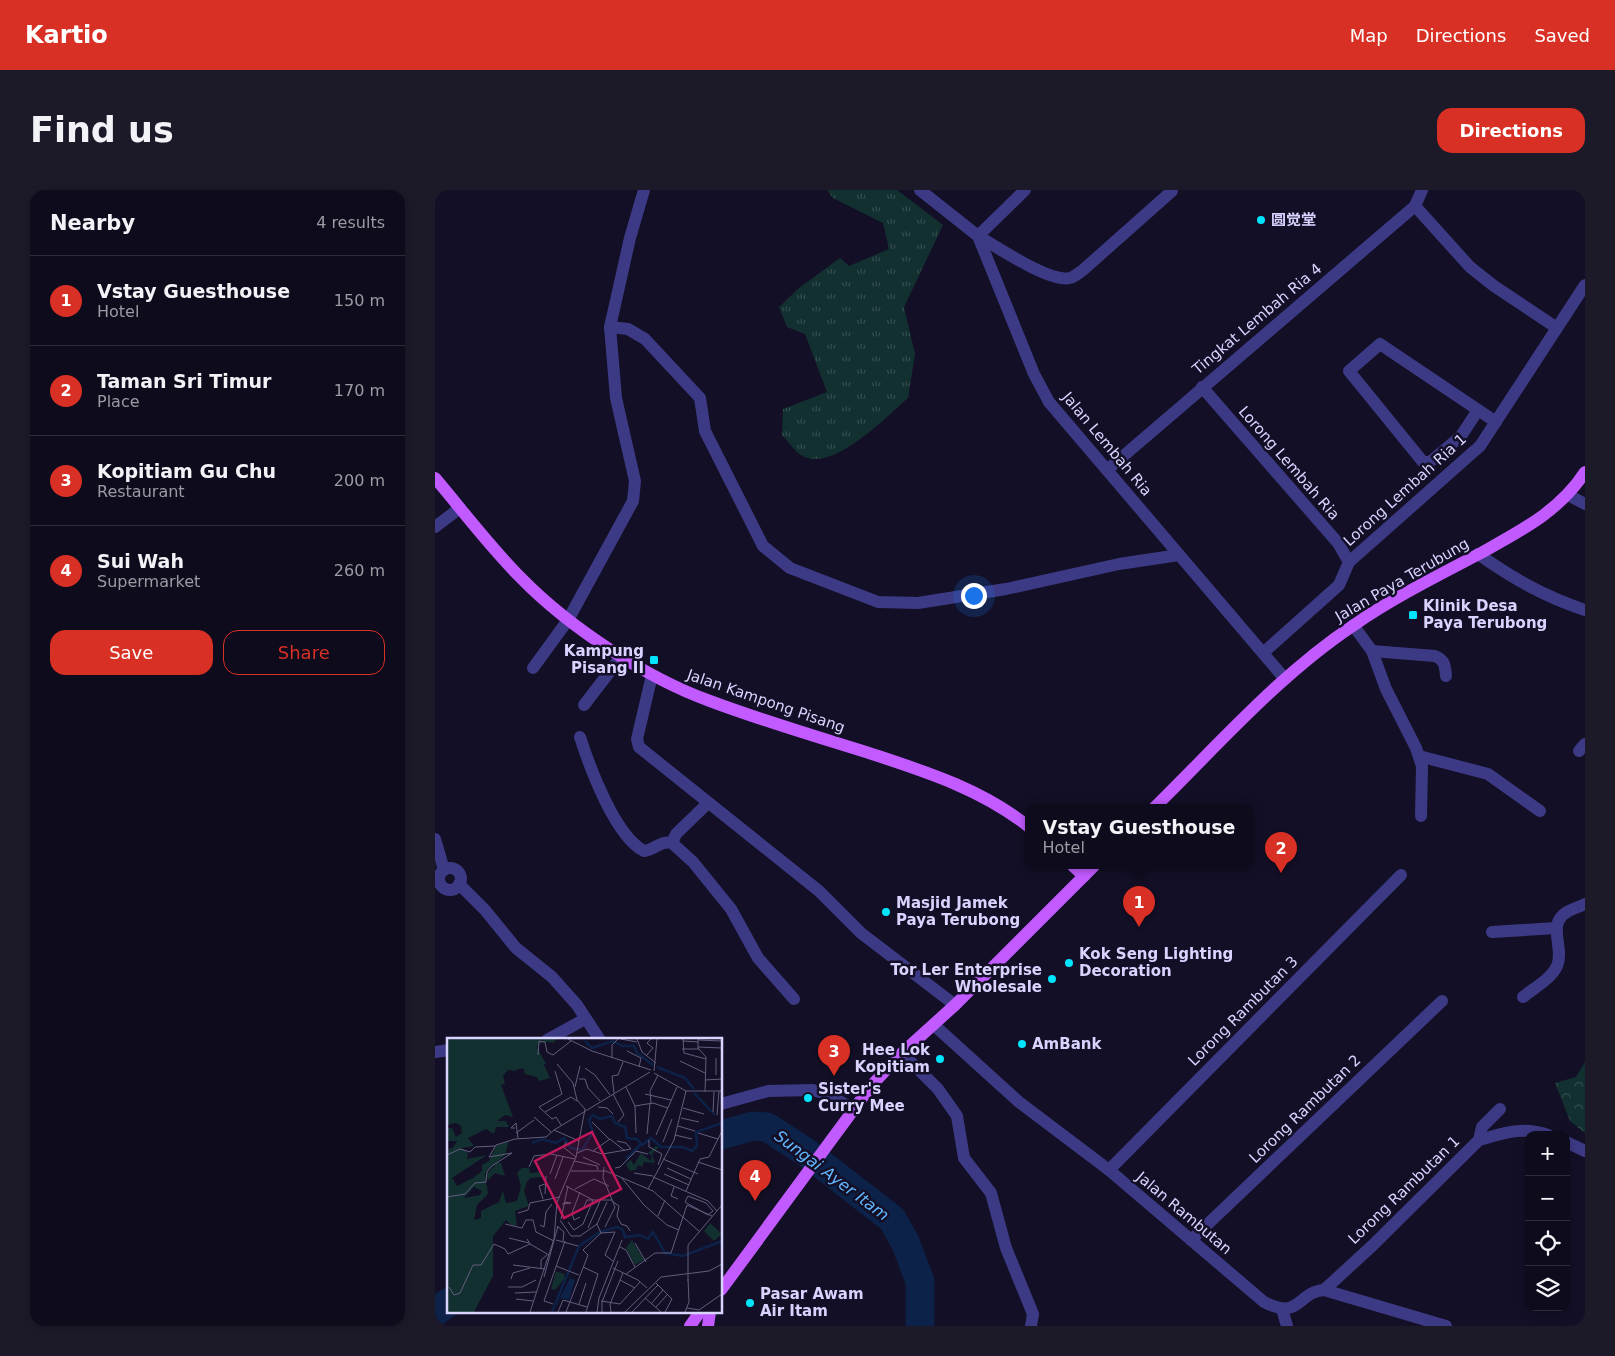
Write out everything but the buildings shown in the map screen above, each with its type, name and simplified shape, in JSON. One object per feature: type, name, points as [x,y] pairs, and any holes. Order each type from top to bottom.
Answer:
[{"type":"main road","name":"Jalan Paya Terubung","points":[[1158,804],[1285,679],[1353,625],[1478,554],[1530,527],[1568,495],[1585,472]]},
{"type":"main road","name":"Jalan Kampong Pisang","points":[[435,478],[520,577],[568,620],[621,657],[652,675],[709,701],[941,777],[996,805],[1025,824]]},
{"type":"main road","points":[[1076,869],[1084,876]]},
{"type":"main road","points":[[723,1286],[871,1086],[902,1053],[955,1005],[1091,869]]},
{"type":"main road","points":[[690,1326],[699,1314]]},
{"type":"street","points":[[533,668],[568,620],[633,502],[635,481],[615,398],[610,327],[630,238],[644,190]]},
{"type":"street","name":"Jalan Lembah Ria","points":[[921,190],[978,236],[1035,374],[1049,402],[1285,679]]},
{"type":"street","points":[[1025,190],[978,236],[1043,272],[1060,279],[1071,278],[1083,270],[1172,191]]},
{"type":"street","name":"Tingkat Lembah Ria 4","points":[[1107,470],[1201,387],[1415,206],[1422,190]]},
{"type":"street","points":[[1415,206],[1470,267],[1493,286],[1557,328]]},
{"type":"street","name":"Lorong Lembah Ria 1","points":[[1263,653],[1339,586],[1349,562],[1475,451],[1496,422],[1585,284]]},
{"type":"street","points":[[610,327],[628,329],[645,339],[700,398],[705,431],[763,546],[790,568],[878,602],[918,603],[1006,589],[1119,564],[1179,556]]},
{"type":"street","points":[[1478,410],[1461,436],[1430,462],[1423,462],[1349,371],[1380,344],[1496,422]]},
{"type":"street","name":"Lorong Lembah Ria","points":[[1201,387],[1338,543],[1349,562]]},
{"type":"street","points":[[1568,495],[1585,504]]},
{"type":"street","points":[[435,528],[460,508]]},
{"type":"street","points":[[1478,554],[1523,585],[1561,602],[1585,610]]},
{"type":"street","points":[[1353,625],[1373,651],[1386,690],[1419,756],[1422,766],[1423,785],[1421,816]]},
{"type":"street","points":[[1373,651],[1435,656],[1442,659],[1445,664],[1446,676]]},
{"type":"street","points":[[584,705],[621,657]]},
{"type":"street","points":[[652,675],[637,739],[639,747],[819,891],[861,932],[955,1005]]},
{"type":"street","points":[[580,737],[592,773],[611,812],[638,847],[644,851],[663,843],[672,843],[693,862],[731,909],[758,958],[794,999]]},
{"type":"street","points":[[1419,756],[1488,774],[1540,811]]},
{"type":"street","points":[[672,843],[676,834],[708,803]]},
{"type":"street","points":[[435,839],[444,870]]},
{"type":"street","points":[[449,868],[456,870],[461,876],[459,884],[449,890],[437,885],[439,877],[444,870],[449,868]]},
{"type":"street","name":"Lorong Rambutan 3","points":[[1109,1170],[1401,875]]},
{"type":"street","points":[[459,884],[485,910],[516,948],[552,977],[577,1005],[599,1038]]},
{"type":"street","points":[[1523,997],[1552,975],[1557,968],[1560,959],[1557,928],[1560,918],[1566,912],[1585,904]]},
{"type":"street","points":[[1492,932],[1557,928]]},
{"type":"street","name":"Lorong Rambutan 2","points":[[1191,1240],[1442,1001]]},
{"type":"street","points":[[550,1038],[585,1018]]},
{"type":"street","name":"Jalan Rambutan","points":[[934,1025],[1019,1102],[1109,1170],[1263,1302],[1282,1309]]},
{"type":"street","points":[[902,1053],[938,1089],[957,1116],[964,1158],[991,1192],[1006,1248],[1033,1314],[1031,1326]]},
{"type":"street","points":[[723,1103],[768,1090],[813,1090],[827,1094],[854,1109]]},
{"type":"street","name":"Lorong Rambutan 1","points":[[1324,1290],[1372,1246],[1479,1140],[1482,1128],[1500,1109]]},
{"type":"street","points":[[1479,1140],[1509,1132],[1533,1129],[1538,1131]]},
{"type":"street","points":[[1570,1144],[1585,1151]]},
{"type":"street","points":[[1287,1326],[1282,1309],[1295,1307],[1315,1292],[1324,1290],[1446,1326]]},
{"type":"green space","points":[[827,190],[897,190],[943,225],[904,307],[915,354],[908,398],[858,441],[827,457],[813,459],[798,453],[782,435],[783,409],[827,392],[805,334],[787,327],[779,307],[799,288],[840,258],[849,266],[889,249],[883,223],[833,198]]},
{"type":"green space","points":[[1585,1062],[1585,1133],[1570,1121],[1555,1083],[1576,1077]]},
{"type":"waterway","name":"Sungai Ayer Itam","points":[[723,1134],[753,1126],[767,1127],[807,1153],[892,1219],[905,1242],[920,1281],[920,1326]]},
{"type":"waterway","name":"Sungai Ayer Itam","points":[[435,1312],[447,1303]]},
{"type":"place","name":"圆觉堂","points":[[1261,220]]},
{"type":"place","name":"Klinik Desa Paya Terubong","points":[[1413,615]]},
{"type":"place","name":"Kampung Pisang II","points":[[654,660]]},
{"type":"place","name":"Taman Sri Timur","points":[[1281,873]]},
{"type":"place","name":"Masjid Jamek Paya Terubong","points":[[886,912]]},
{"type":"place","name":"Vstay Guesthouse","points":[[1139,927]]},
{"type":"place","name":"Kok Seng Lighting Decoration","points":[[1069,963]]},
{"type":"place","name":"Tor Ler Enterprise Wholesale","points":[[1052,979]]},
{"type":"place","name":"AmBank","points":[[1022,1044]]},
{"type":"place","name":"Hee Lok Kopitiam","points":[[940,1059]]},
{"type":"place","name":"Kopitiam Gu Chu","points":[[834,1076]]},
{"type":"place","name":"Sister's Curry Mee","points":[[808,1098]]},
{"type":"place","name":"Sui Wah","points":[[755,1201]]},
{"type":"place","name":"Pasar Awam Air Itam","points":[[750,1303]]}]
